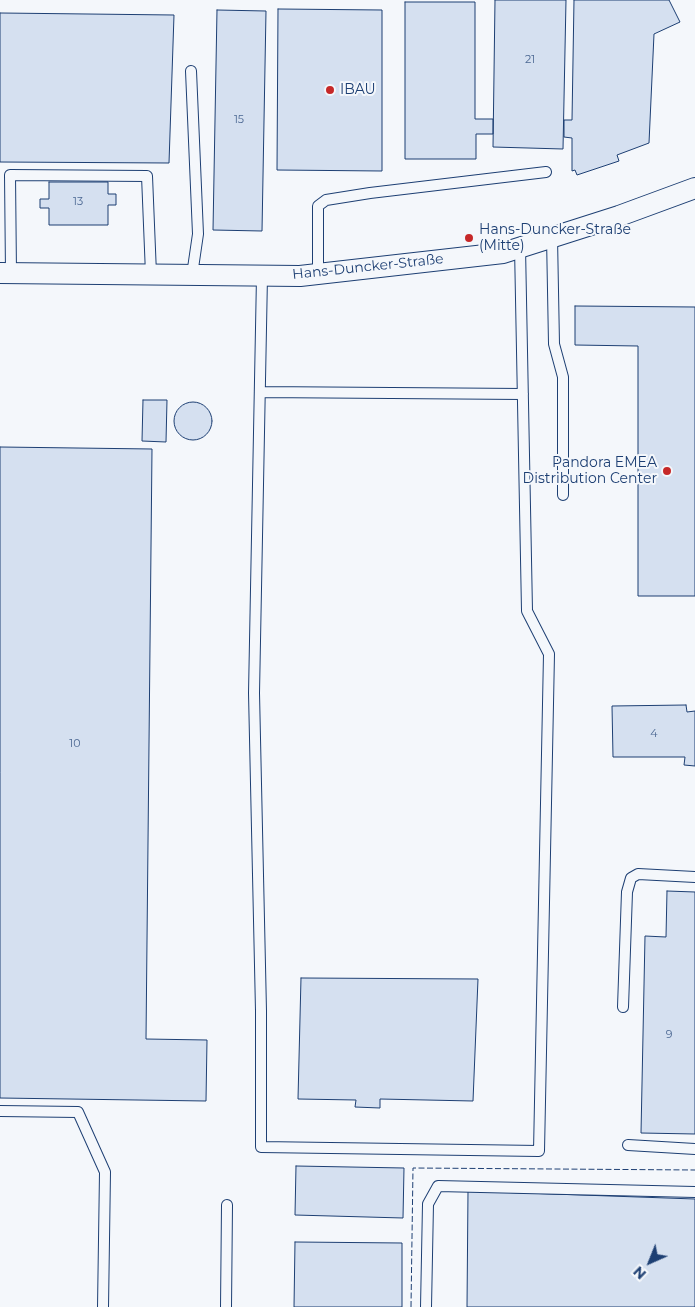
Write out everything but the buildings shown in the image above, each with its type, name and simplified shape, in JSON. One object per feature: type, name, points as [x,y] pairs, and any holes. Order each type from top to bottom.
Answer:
[{"type":"street","name":"Hans-Duncker-Straße","points":[[6,273],[300,276],[503,253],[619,216],[695,188]]},
{"type":"lane","points":[[191,71],[198,234],[192,275]]},
{"type":"lane","points":[[318,274],[318,206],[326,200],[546,172]]},
{"type":"lane","points":[[6,273],[10,175],[147,176],[151,274]]},
{"type":"lane","points":[[552,237],[554,344],[562,368],[563,384],[563,496]]},
{"type":"lane","points":[[262,276],[254,693],[261,1001],[260,1147],[539,1151],[549,654],[527,611],[520,248]]},
{"type":"lane","points":[[260,392],[523,394]]},
{"type":"lane","points":[[622,1007],[627,892],[631,878],[638,874],[695,877]]},
{"type":"lane","points":[[0,1112],[78,1112],[105,1172],[103,1307]]},
{"type":"lane","points":[[628,1145],[695,1149]]},
{"type":"lane","points":[[426,1307],[428,1204],[438,1186],[695,1192]]},
{"type":"lane","points":[[226,1307],[227,1205]]},
{"type":"fence","points":[[411,1307],[413,1168],[695,1170]]},
{"type":"place","name":"IBAU","points":[[330,90]]},
{"type":"place","name":"Hans-Duncker-Straße (Mitte)","points":[[469,238]]},
{"type":"place","name":"Pandora EMEA Distribution Center","points":[[667,471]]}]
